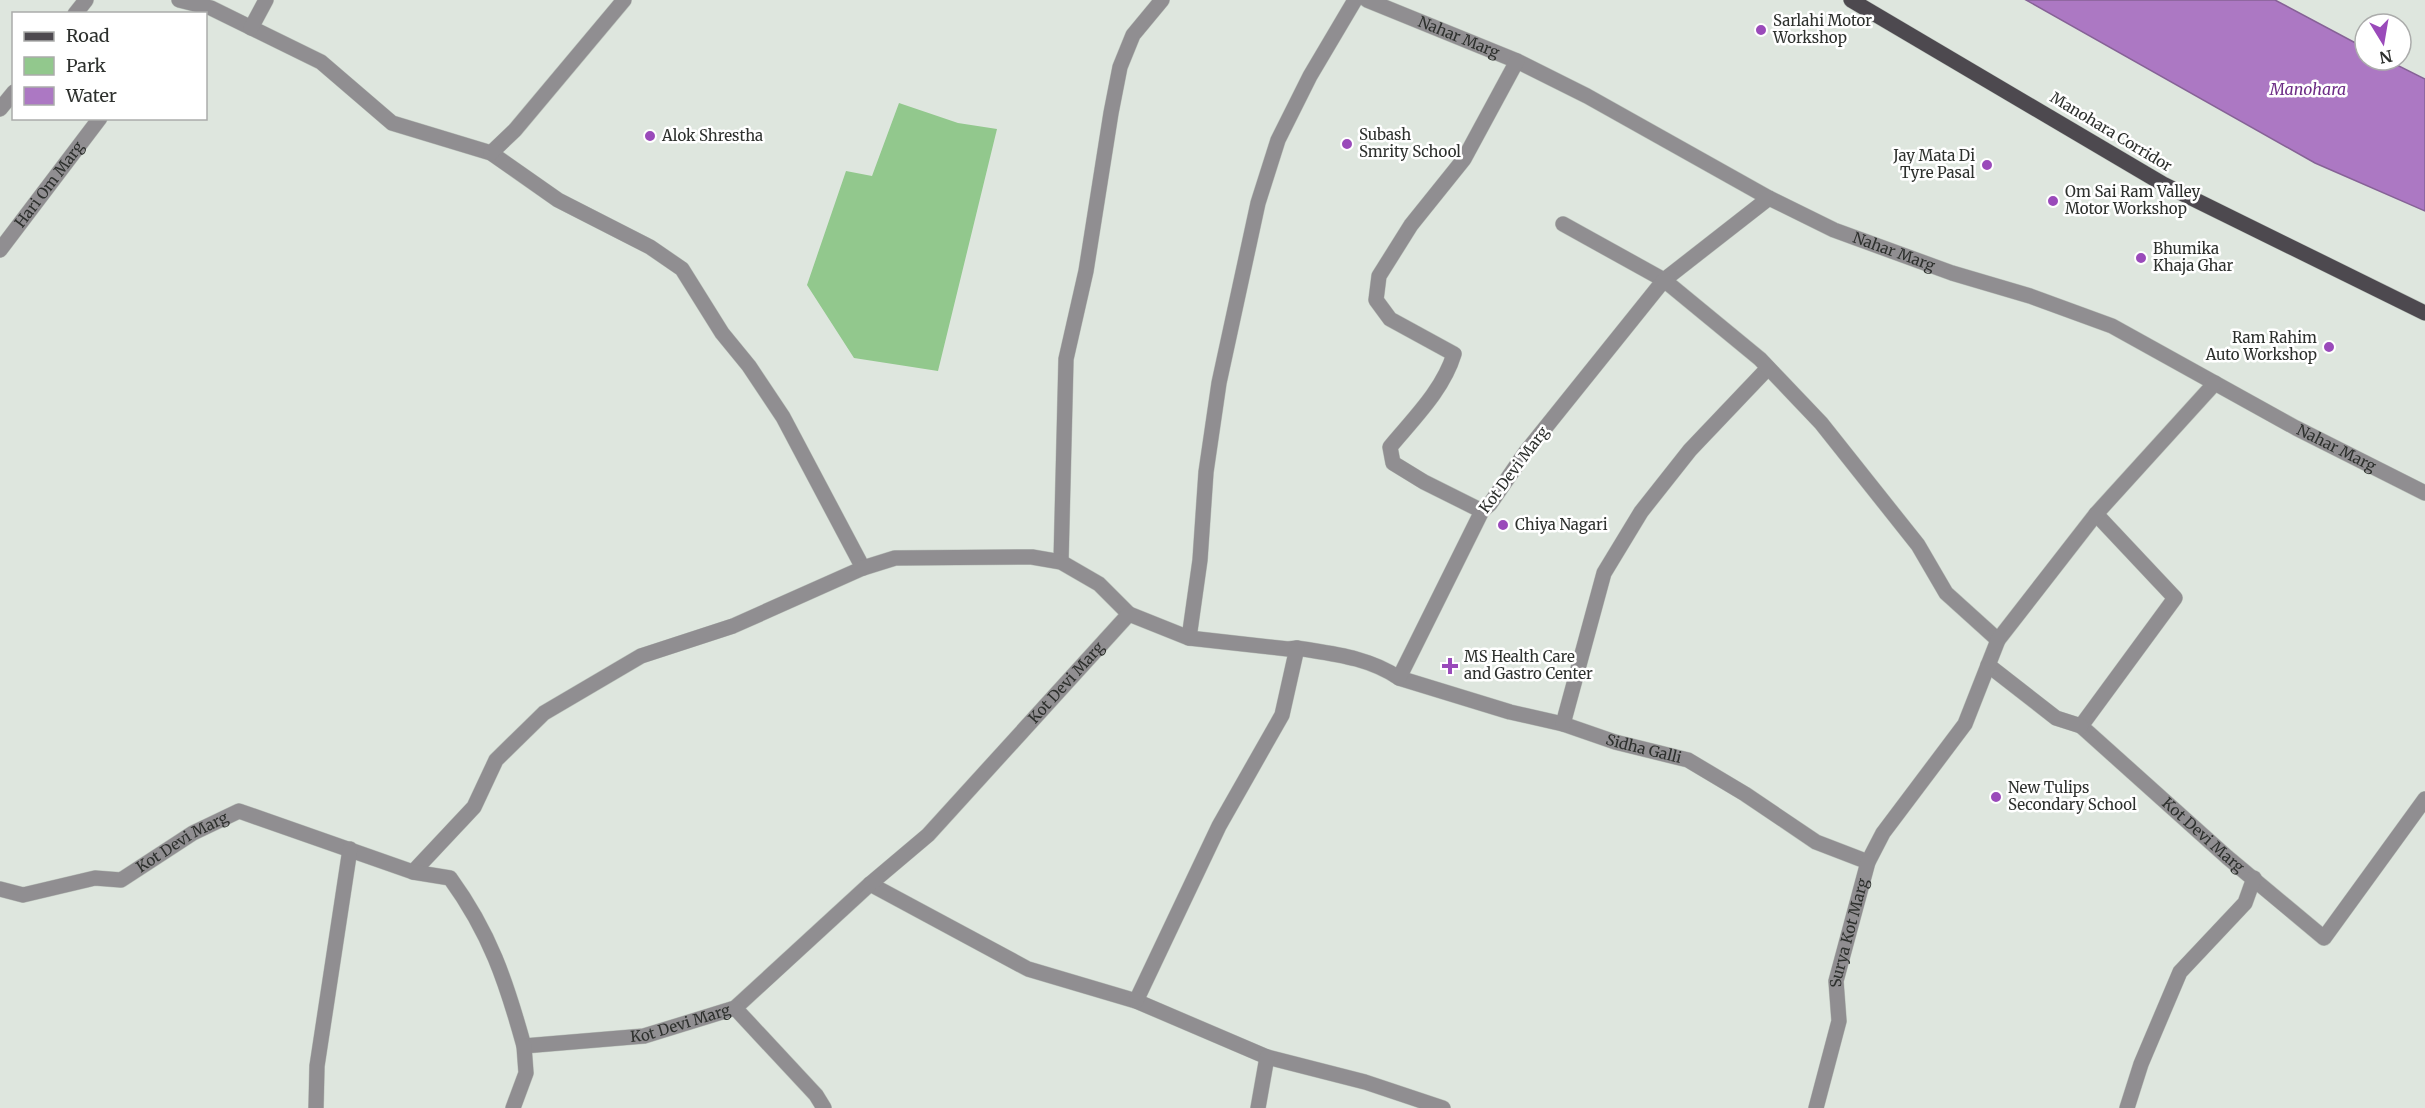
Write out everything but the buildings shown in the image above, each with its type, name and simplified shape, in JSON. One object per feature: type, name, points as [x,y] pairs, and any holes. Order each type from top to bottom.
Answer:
[{"type":"main road","name":"Manohara Corridor","points":[[1851,0],[2163,184],[2425,313]]},
{"type":"street","points":[[77,12],[86,0]]},
{"type":"street","points":[[251,28],[266,0]]},
{"type":"street","points":[[491,153],[515,130],[624,0]]},
{"type":"street","points":[[1061,562],[1066,359],[1086,271],[1120,68],[1133,35],[1162,0]]},
{"type":"street","points":[[1189,638],[1200,560],[1206,472],[1219,383],[1258,203],[1278,140],[1310,76],[1355,0]]},
{"type":"street","name":"Nahar Marg","points":[[1368,0],[1517,61],[1587,96],[1769,198],[1834,230],[1953,273],[2030,296],[2112,326],[2296,428],[2425,493]]},
{"type":"street","points":[[179,5],[211,8],[321,62],[392,123],[491,153],[558,200],[650,247],[682,269],[722,333],[749,366],[783,417],[863,568]]},
{"type":"street","points":[[1482,511],[1424,482],[1393,463],[1390,447],[1430,399],[1449,371],[1454,354],[1390,319],[1376,300],[1379,276],[1411,225],[1464,159],[1517,61]]},
{"type":"street","points":[[0,109],[12,94]]},
{"type":"street","name":"Hari Om Marg","points":[[0,250],[98,120]]},
{"type":"street","name":"Kot Devi Marg","points":[[1399,678],[1482,511],[1490,504],[1525,453],[1664,280],[1769,198]]},
{"type":"street","points":[[1563,224],[1664,280],[1768,368],[1821,423],[1918,545],[1946,593],[1998,640]]},
{"type":"street","points":[[1563,724],[1604,573],[1641,512],[1683,459],[1768,368]]},
{"type":"street","name":"Surya Kot Marg","points":[[1816,1108],[1839,1021],[1836,981],[1868,862],[1883,833],[1965,724],[1998,640],[2096,514],[2215,383]]},
{"type":"street","points":[[1988,665],[2056,718],[2081,726],[2175,598],[2096,514]]},
{"type":"street","points":[[413,872],[474,807],[496,760],[544,713],[640,656],[733,626],[863,568],[895,558],[1032,557],[1061,562],[1099,584],[1129,614],[1189,638],[1288,649],[1297,648],[1381,666],[1399,678]]},
{"type":"street","name":"Kot Devi Marg","points":[[0,889],[23,895],[95,878],[121,880],[194,833],[239,811],[413,872],[450,878],[473,910],[503,973],[524,1046],[644,1036],[735,1008],[870,884],[928,835],[1129,614]]},
{"type":"street","points":[[1136,1001],[1219,826],[1282,715],[1297,648]]},
{"type":"street","name":"Sidha Galli","points":[[1399,678],[1510,712],[1563,724],[1615,742],[1688,760],[1745,794],[1816,842],[1868,862]]},
{"type":"street","name":"Kot Devi Marg","points":[[2081,726],[2324,938],[2425,799]]},
{"type":"street","points":[[316,1108],[317,1065],[350,849]]},
{"type":"street","points":[[2127,1108],[2141,1064],[2180,972],[2245,903],[2254,878]]},
{"type":"street","points":[[870,884],[1028,969],[1136,1001],[1267,1056],[1365,1082],[1443,1108]]},
{"type":"street","points":[[735,1008],[816,1095],[824,1108]]},
{"type":"street","points":[[513,1108],[526,1073],[524,1046]]},
{"type":"street","points":[[1258,1108],[1267,1056]]},
{"type":"green space","points":[[899,103],[958,123],[997,129],[938,371],[854,358],[807,285],[846,171],[872,176]]},
{"type":"water","name":"Manohara","points":[[2026,0],[2275,0],[2353,42],[2353,72],[2411,72],[2425,79],[2425,211],[2315,163]]},
{"type":"place","name":"Sarlahi Motor Workshop","points":[[1761,30]]},
{"type":"place","name":"Alok Shrestha","points":[[650,136]]},
{"type":"place","name":"Subash Smrity School","points":[[1347,144]]},
{"type":"place","name":"Jay Mata Di Tyre Pasal","points":[[1987,165]]},
{"type":"place","name":"Om Sai Ram Valley Motor Workshop","points":[[2053,201]]},
{"type":"place","name":"Bhumika Khaja Ghar","points":[[2141,258]]},
{"type":"place","name":"Ram Rahim Auto Workshop","points":[[2329,347]]},
{"type":"place","name":"Chiya Nagari","points":[[1503,525]]},
{"type":"place","name":"MS Health Care and Gastro Center","points":[[1450,666]]},
{"type":"place","name":"New Tulips Secondary School","points":[[1996,797]]}]
